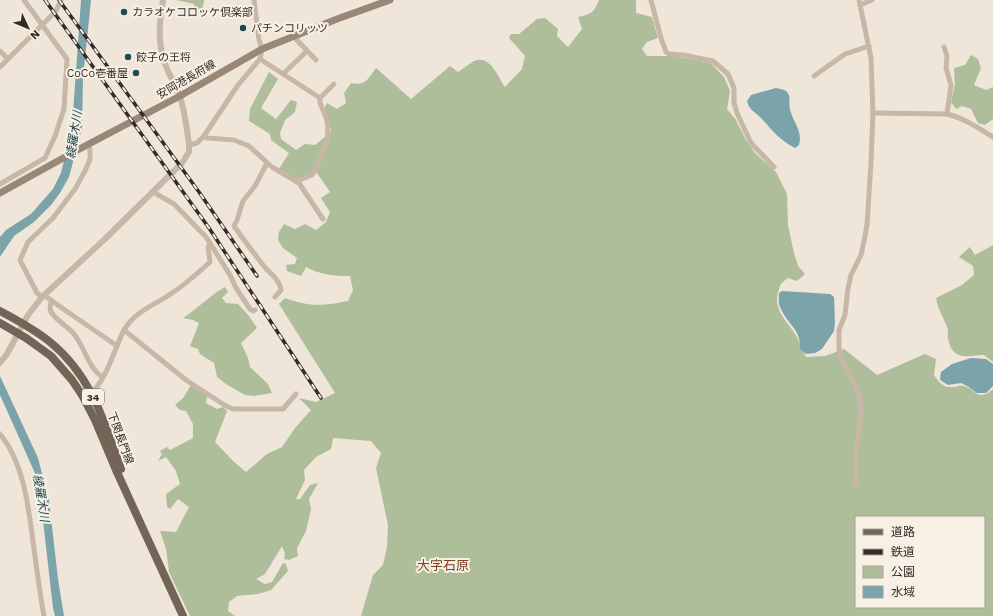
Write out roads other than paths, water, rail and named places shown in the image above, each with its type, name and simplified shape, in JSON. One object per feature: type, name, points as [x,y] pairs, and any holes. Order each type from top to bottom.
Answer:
[{"type":"main road","name":"安岡港長府線","points":[[0,193],[180,96],[262,49],[390,0]]},
{"type":"main road","name":"下関長門線","points":[[0,311],[48,340],[66,356],[75,367],[91,392],[102,416],[139,518]]},
{"type":"main road","name":"下関長門線","points":[[0,323],[18,332],[41,348],[51,356],[72,380],[95,420],[116,470],[183,616]]},
{"type":"street","points":[[0,184],[45,158],[55,136],[64,109],[67,59],[24,0]]},
{"type":"street","points":[[0,67],[56,10],[60,0]]},
{"type":"street","points":[[2,361],[23,324],[43,296],[152,192],[186,158],[189,152],[190,145],[180,96],[163,57],[160,42],[159,24],[163,0]]},
{"type":"street","points":[[190,145],[197,143],[204,136],[238,85],[260,59],[262,49],[259,40],[254,0]]},
{"type":"street","points":[[651,0],[666,52],[670,54],[713,61],[728,74],[734,88],[734,102],[737,113],[751,143],[774,168]]},
{"type":"street","points":[[857,484],[855,462],[860,398],[857,388],[842,360],[839,349],[839,330],[845,316],[851,275],[861,255],[867,225],[873,113],[872,63],[860,2],[872,0]]},
{"type":"street","points":[[293,36],[316,60]]},
{"type":"street","points":[[814,76],[845,54],[869,46]]},
{"type":"street","points":[[944,46],[947,56],[946,68],[951,85],[947,114]]},
{"type":"street","points":[[0,51],[8,59]]},
{"type":"street","points":[[283,74],[307,51]]},
{"type":"street","points":[[260,59],[320,98]]},
{"type":"street","points":[[297,181],[312,175],[327,142],[328,127],[326,117],[320,103],[320,98],[334,84]]},
{"type":"street","points":[[873,113],[947,114],[957,116],[993,137]]},
{"type":"street","points":[[204,136],[207,138],[242,142],[272,167],[297,181],[323,219]]},
{"type":"street","points":[[87,145],[90,152],[90,159],[75,189],[53,218],[28,242],[20,260],[37,293],[52,301],[117,346]]},
{"type":"street","points":[[267,163],[255,186],[243,201],[234,226],[264,266],[276,279],[281,290],[275,297]]},
{"type":"street","points":[[152,192],[174,204],[206,237],[250,309],[253,311],[256,310]]},
{"type":"street","points":[[91,392],[95,390],[124,330],[133,318],[142,311],[172,294],[210,262],[208,247],[210,243]]},
{"type":"street","points":[[52,301],[50,310],[74,335],[92,367],[102,377]]},
{"type":"street","points":[[124,330],[186,380],[233,409],[283,409],[296,394]]},
{"type":"street","points":[[0,434],[14,458],[28,503],[44,616]]},
{"type":"water","name":"綾羅木川","points":[[81,0],[91,0],[83,78],[82,128],[69,177],[51,205],[34,222],[14,236],[0,257],[0,237],[6,230],[31,214],[53,189],[61,173],[72,128]]},
{"type":"water","points":[[776,88],[785,90],[789,95],[791,114],[800,135],[799,145],[795,148],[776,135],[751,109],[747,101],[751,95]]},
{"type":"water","points":[[782,291],[830,294],[834,297],[834,331],[822,349],[815,353],[806,354],[800,349],[800,342],[796,332],[779,305],[779,293]]},
{"type":"water","points":[[971,358],[986,359],[993,364],[993,386],[986,393],[977,393],[961,383],[948,385],[940,380],[941,372],[952,364]]},
{"type":"water","name":"綾羅木川","points":[[0,376],[38,458],[49,500],[58,579],[64,616],[55,616],[53,608],[39,485],[0,395]]},
{"type":"railway","points":[[45,0],[209,228],[321,398]]},
{"type":"railway","points":[[59,0],[199,192],[257,276]]},
{"type":"place","name":"カラオケコロッケ倶楽部","points":[[124,12]]},
{"type":"place","name":"パチンコリッツ","points":[[243,28]]},
{"type":"place","name":"餃子の王将","points":[[128,57]]},
{"type":"place","name":"CoCo壱番屋","points":[[136,73]]},
{"type":"district","name":"大字石原","points":[[443,565]]}]
